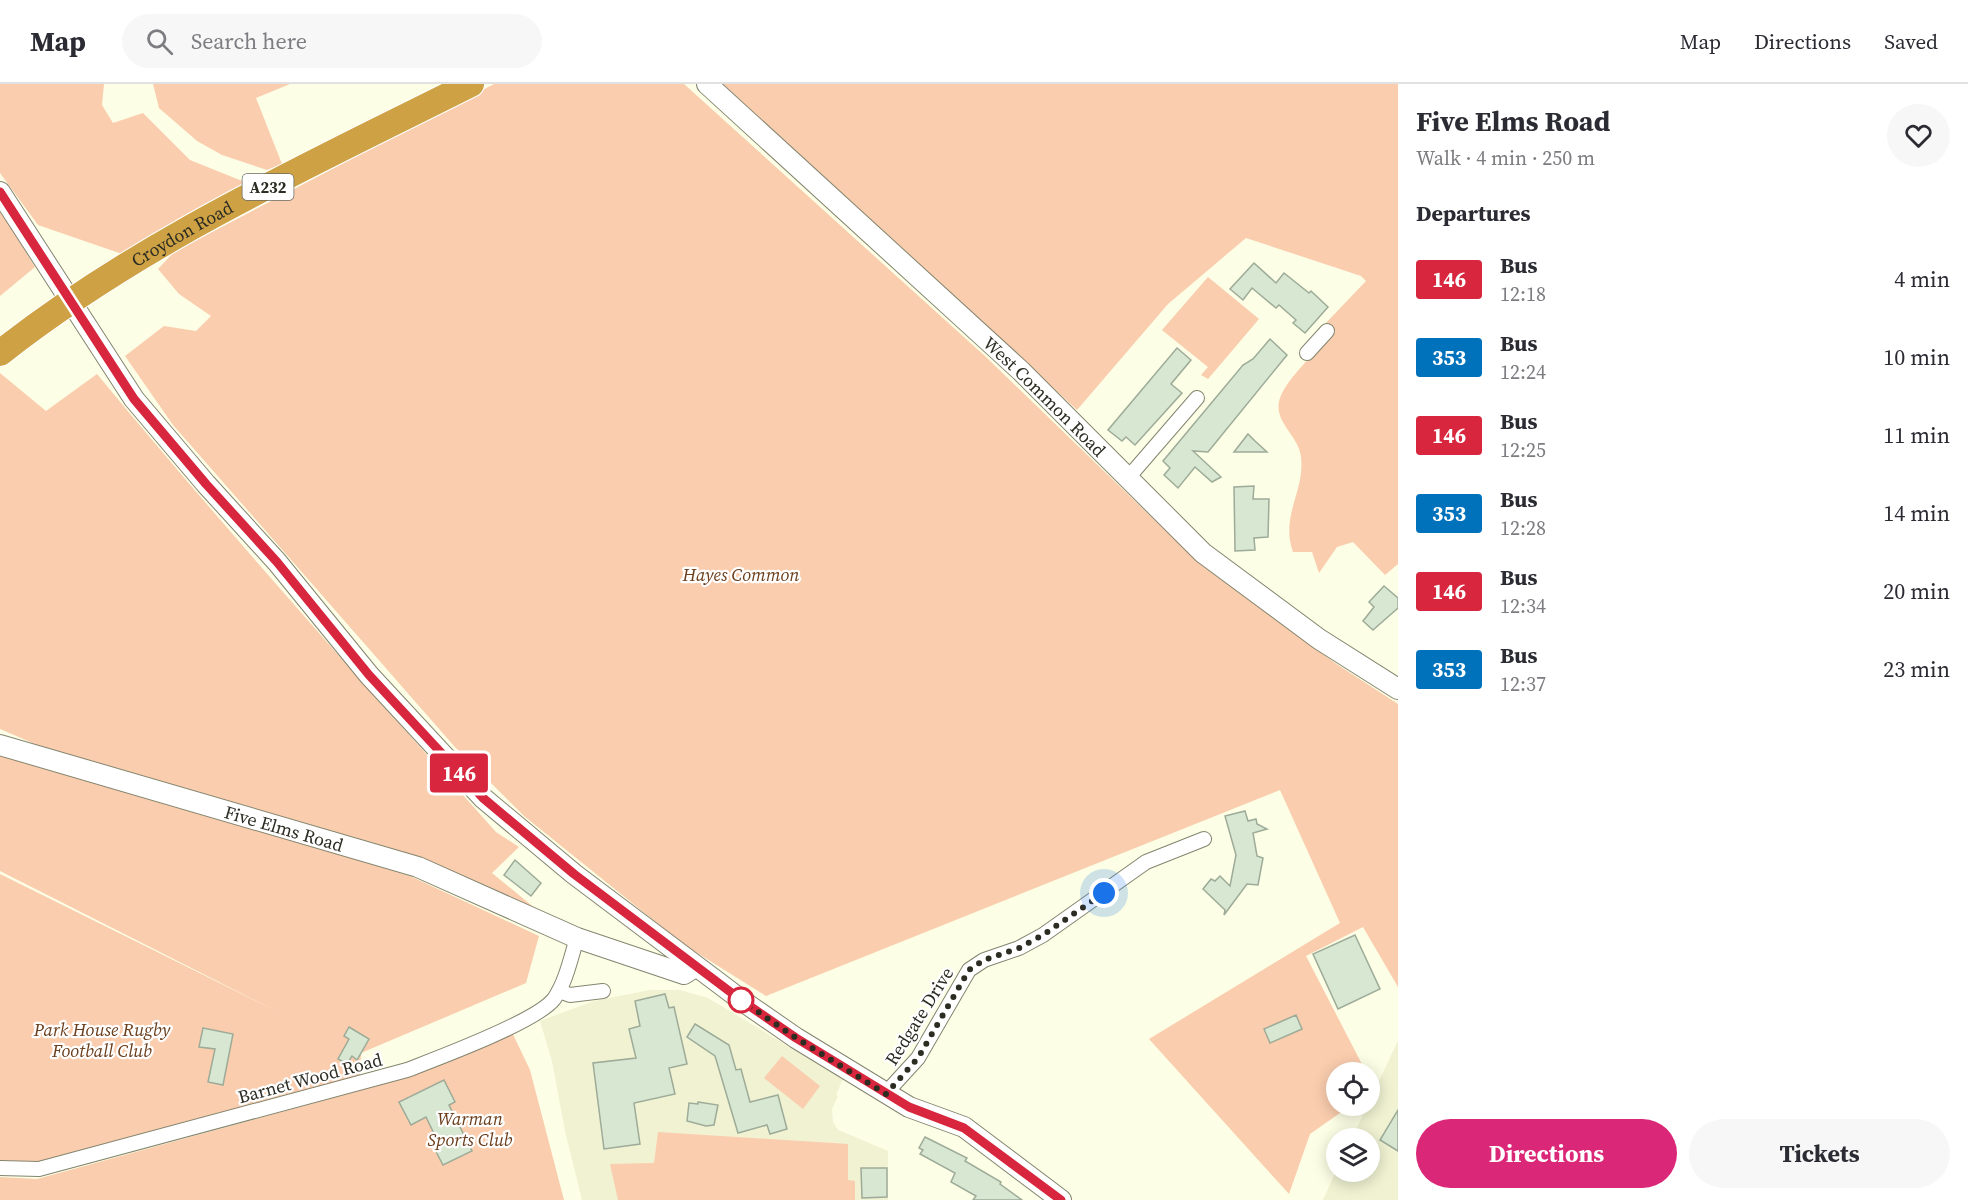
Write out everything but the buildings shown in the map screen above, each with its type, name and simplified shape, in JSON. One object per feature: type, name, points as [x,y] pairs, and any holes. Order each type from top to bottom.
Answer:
[{"type":"highway","name":"Croydon Road","points":[[0,353],[70,300],[100,281],[270,186],[471,84]]},
{"type":"street","name":"West Common Road","points":[[707,84],[1021,371],[1203,553],[1319,639],[1398,689]]},
{"type":"street","points":[[0,192],[134,399],[206,484],[277,562],[369,675],[473,788],[574,874],[694,968],[796,1038],[886,1094],[909,1107],[964,1128],[1061,1200]]},
{"type":"street","points":[[1307,353],[1328,331]]},
{"type":"street","points":[[1127,479],[1197,398]]},
{"type":"street","name":"Five Elms Road","points":[[0,745],[418,867],[577,938],[684,974],[694,968]]},
{"type":"street","name":"Redgate Drive","points":[[886,1094],[918,1058],[969,970],[984,960],[1019,948],[1043,935],[1146,862],[1204,839]]},
{"type":"street","name":"Barnet Wood Road","points":[[0,1168],[39,1169],[407,1070],[461,1049],[519,1022],[552,1001],[559,991],[577,938]]},
{"type":"street","points":[[559,991],[570,995],[603,992]]},
{"type":"shaded area","points":[[650,990],[680,990],[708,998],[843,1079],[832,1109],[833,1122],[838,1130],[888,1151],[888,1200],[582,1200],[565,1131],[552,1061],[540,1021],[594,1001]]},
{"type":"shaded area","points":[[1398,1041],[1398,1200],[1323,1200],[1331,1182],[1380,1182],[1380,1128],[1357,1128],[1362,1116],[1380,1116],[1380,1079]]},
{"type":"green space","points":[[0,84],[104,84],[102,105],[113,123],[143,113],[190,160],[252,185],[125,255],[38,225],[0,173]]},
{"type":"green space","points":[[153,84],[290,84],[256,98],[282,164],[267,170],[222,155],[197,141],[159,108]]},
{"type":"green space","name":"Hayes Common","points":[[494,84],[684,84],[986,357],[1200,564],[1335,663],[1398,704],[1398,987],[1363,927],[1306,956],[1361,1062],[1326,1062],[1326,1116],[1336,1116],[1310,1134],[1289,1194],[1149,1039],[1340,923],[1280,790],[766,996],[683,944],[524,816],[454,746],[173,425],[125,356],[164,326],[196,331],[211,316],[179,294],[158,269],[174,252]]},
{"type":"green space","points":[[723,84],[1398,84],[1398,564],[1385,575],[1353,542],[1337,547],[1319,573],[1312,552],[1293,552],[1290,539],[1289,527],[1300,482],[1301,457],[1296,442],[1280,414],[1280,398],[1296,373],[1333,333],[1324,325],[1366,281],[1361,276],[1246,238],[1168,304],[1077,410]]},
{"type":"green space","points":[[0,210],[35,267],[0,296]]},
{"type":"green space","points":[[1208,277],[1259,319],[1208,379],[1201,375],[1208,367],[1162,330]]},
{"type":"green space","points":[[0,373],[46,411],[97,374],[344,662],[496,832],[519,847],[492,873],[542,914],[58,754],[0,729]]},
{"type":"green space","name":"Park House Rugby Football Club","points":[[0,751],[410,876],[539,936],[526,983],[361,1053],[360,1077],[41,1162],[0,1161],[0,874],[284,1015],[0,871]]},
{"type":"green space","name":"Warman Sports Club","points":[[510,1028],[530,1070],[564,1200],[0,1200],[0,1177],[37,1179],[413,1076]]},
{"type":"green space","points":[[782,1056],[820,1086],[803,1109],[764,1078]]},
{"type":"green space","points":[[658,1132],[848,1144],[848,1180],[855,1181],[855,1200],[618,1200],[610,1164],[654,1163]]},
{"type":"bus line","name":"146","points":[[0,192],[134,399],[206,484],[277,562],[369,675],[483,798],[574,874],[694,968],[796,1038],[886,1094],[909,1107],[964,1128],[1061,1200]]},
{"type":"route","points":[[741,1000],[796,1038],[886,1094],[918,1058],[969,970],[984,960],[1019,948],[1043,935],[1104,893]]}]
